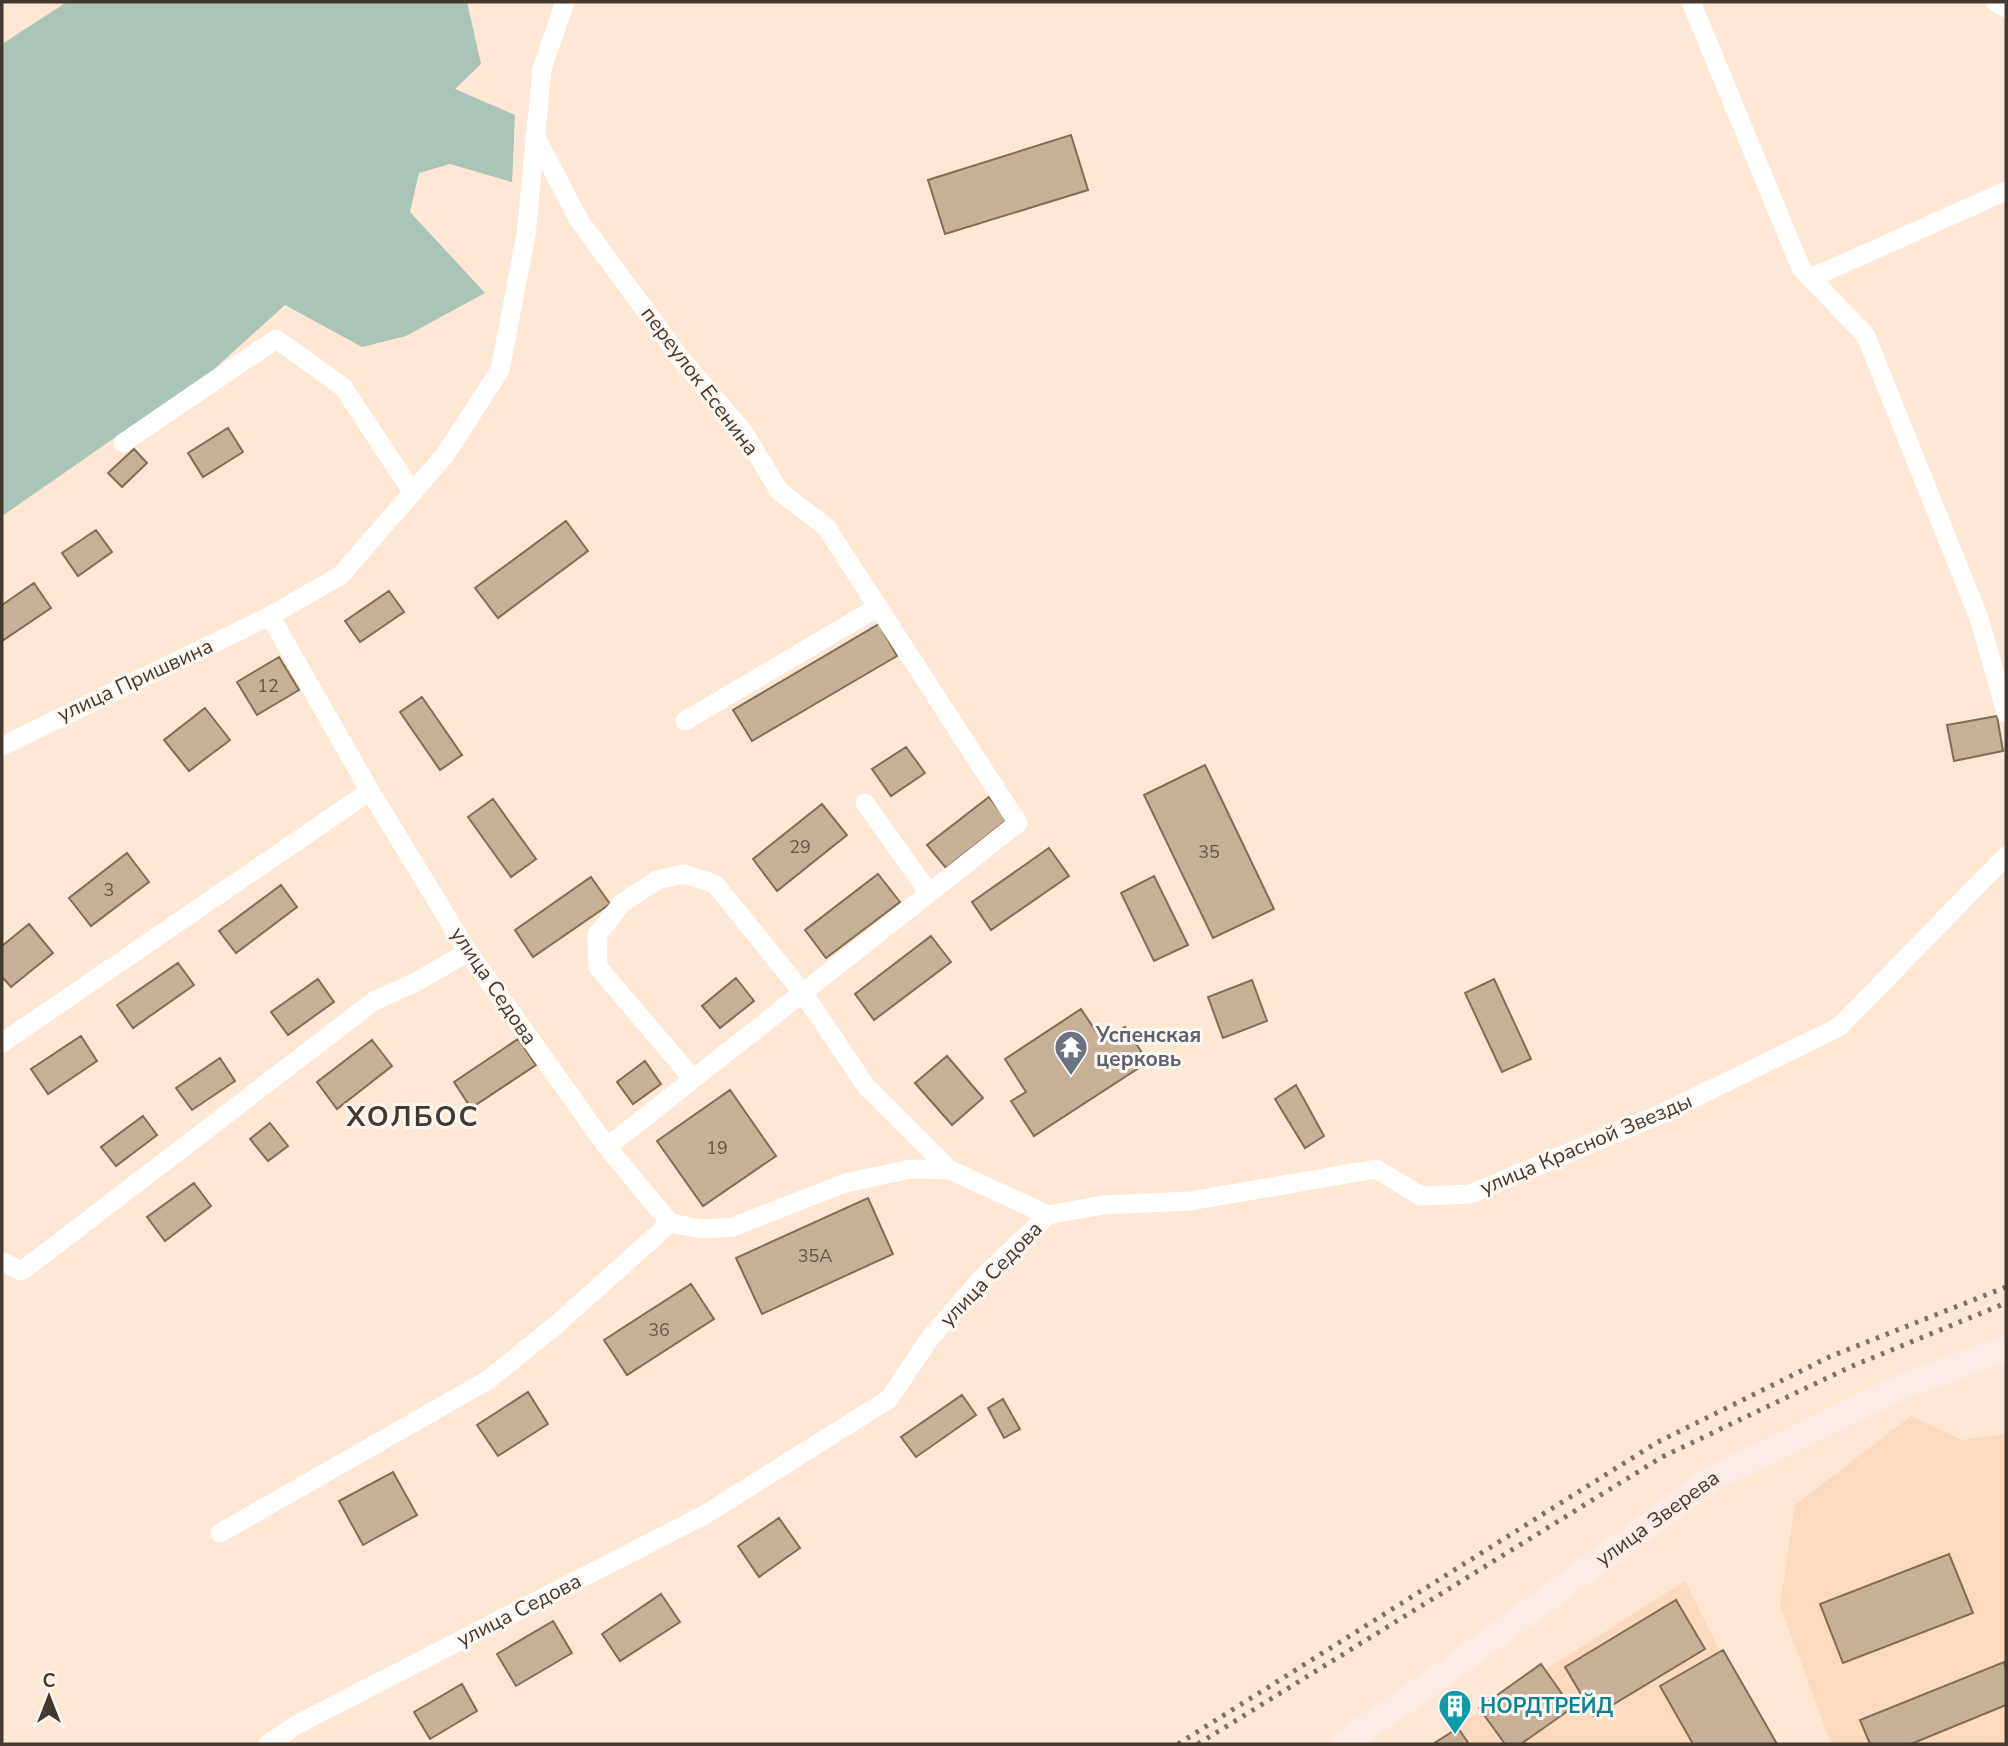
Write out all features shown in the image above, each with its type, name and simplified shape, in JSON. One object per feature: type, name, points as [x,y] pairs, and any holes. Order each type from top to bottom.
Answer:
[{"type":"main road","name":"улица Зверева","points":[[1342,1744],[1449,1670],[1714,1477],[1910,1383],[2006,1349]]},
{"type":"street","name":"улица Пришвина","points":[[2,746],[270,616],[341,575],[445,455],[500,370],[526,235],[542,69],[565,2]]},
{"type":"street","points":[[1691,2],[1801,268],[1866,336],[1979,618],[2006,713]]},
{"type":"street","points":[[1995,2],[2006,8]]},
{"type":"street","name":"переулок Есенина","points":[[535,136],[579,220],[681,359],[744,433],[780,492],[827,527],[1018,823],[929,893]]},
{"type":"street","points":[[1811,278],[2006,191]]},
{"type":"street","points":[[123,443],[276,339],[343,387],[412,493]]},
{"type":"street","points":[[685,721],[878,607]]},
{"type":"street","name":"улица Седова","points":[[268,1744],[298,1724],[706,1514],[889,1399],[938,1328],[980,1280],[1048,1215],[950,1170],[911,1169],[845,1183],[733,1227],[702,1229],[670,1223],[607,1147],[468,952],[370,790],[270,616]]},
{"type":"street","points":[[2,1043],[370,790]]},
{"type":"street","points":[[607,1147],[929,893],[865,803]]},
{"type":"street","name":"улица Красной Звезды","points":[[1048,1215],[1103,1205],[1189,1201],[1376,1169],[1421,1196],[1470,1194],[1659,1115],[1839,1027],[2006,856]]},
{"type":"street","points":[[693,1079],[598,967],[597,934],[622,903],[657,880],[684,874],[715,884],[803,993],[866,1086],[950,1170]]},
{"type":"street","points":[[2,1262],[22,1271],[374,1001],[416,982],[468,952]]},
{"type":"street","points":[[220,1533],[488,1380],[556,1325],[670,1223]]},
{"type":"shaded area","points":[[1911,1416],[1962,1440],[2006,1434],[2006,1744],[1831,1744],[1780,1605],[1795,1505]]},
{"type":"shaded area","points":[[1685,1581],[1766,1744],[1429,1744]]},
{"type":"green space","points":[[67,2],[467,2],[481,64],[455,89],[515,115],[512,182],[450,164],[419,173],[410,212],[485,293],[406,336],[362,347],[285,305],[214,369],[2,516],[2,44]]},
{"type":"building","points":[[1071,135],[1088,190],[945,234],[928,180]]},
{"type":"building","points":[[228,428],[243,452],[203,477],[188,453]]},
{"type":"building","points":[[134,449],[147,463],[122,487],[108,473]]},
{"type":"building","points":[[566,521],[588,551],[498,618],[475,588]]},
{"type":"building","points":[[96,530],[112,552],[78,576],[62,553]]},
{"type":"building","points":[[34,583],[51,608],[2,641],[2,605]]},
{"type":"building","points":[[389,591],[404,612],[360,642],[345,621]]},
{"type":"building","points":[[879,624],[897,656],[752,741],[733,710]]},
{"type":"building","points":[[279,657],[299,690],[257,715],[237,682]]},
{"type":"building","points":[[422,697],[462,755],[440,770],[400,712]]},
{"type":"building","points":[[205,708],[230,740],[189,771],[164,740]]},
{"type":"building","points":[[1997,716],[2003,751],[1954,761],[1947,725]]},
{"type":"building","points":[[906,747],[925,773],[891,796],[872,769]]},
{"type":"building","points":[[1205,765],[1274,909],[1213,938],[1144,795]]},
{"type":"building","points":[[989,797],[1007,820],[946,868],[927,845]]},
{"type":"building","points":[[493,799],[536,859],[511,877],[468,817]]},
{"type":"building","points":[[822,804],[847,835],[777,891],[753,859]]},
{"type":"building","points":[[1049,848],[1069,876],[991,930],[972,902]]},
{"type":"building","points":[[127,853],[149,882],[91,926],[69,898]]},
{"type":"building","points":[[878,874],[900,902],[826,958],[805,930]]},
{"type":"building","points":[[1154,876],[1188,945],[1154,961],[1121,893]]},
{"type":"building","points":[[591,877],[610,904],[533,957],[515,930]]},
{"type":"building","points":[[281,885],[297,907],[236,953],[219,931]]},
{"type":"building","points":[[29,924],[53,953],[11,987],[2,977],[2,946]]},
{"type":"building","points":[[931,936],[951,962],[874,1020],[855,994]]},
{"type":"building","points":[[178,963],[194,985],[133,1028],[117,1005]]},
{"type":"building","points":[[736,978],[754,1001],[720,1028],[702,1006]]},
{"type":"building","points":[[318,979],[334,1002],[288,1035],[271,1012]]},
{"type":"building","points":[[1494,979],[1531,1059],[1502,1072],[1465,993]]},
{"type":"building","points":[[1252,980],[1267,1021],[1223,1038],[1208,997]]},
{"type":"building","name":"Успенская церковь","points":[[1081,1009],[1103,1042],[1125,1027],[1148,1062],[1034,1136],[1011,1101],[1026,1092],[1005,1059]]},
{"type":"building","points":[[81,1036],[97,1061],[48,1094],[31,1069]]},
{"type":"building","points":[[518,1039],[536,1065],[471,1108],[454,1082]]},
{"type":"building","points":[[372,1040],[392,1066],[337,1109],[317,1082]]},
{"type":"building","points":[[947,1056],[983,1098],[952,1125],[915,1083]]},
{"type":"building","points":[[220,1058],[235,1081],[192,1110],[176,1088]]},
{"type":"building","points":[[645,1061],[661,1084],[633,1104],[617,1082]]},
{"type":"building","points":[[1296,1085],[1324,1136],[1305,1148],[1275,1099]]},
{"type":"building","points":[[730,1090],[776,1156],[703,1206],[657,1141]]},
{"type":"building","points":[[143,1116],[157,1135],[116,1166],[101,1147]]},
{"type":"building","points":[[270,1123],[288,1146],[268,1161],[250,1139]]},
{"type":"building","points":[[194,1183],[211,1206],[165,1241],[147,1217]]},
{"type":"building","points":[[868,1198],[893,1254],[762,1314],[736,1258]]},
{"type":"building","points":[[691,1284],[714,1319],[627,1375],[604,1340]]},
{"type":"building","points":[[528,1392],[548,1424],[498,1456],[477,1425]]},
{"type":"building","points":[[962,1395],[976,1415],[916,1457],[901,1437]]},
{"type":"building","points":[[1003,1399],[1020,1429],[1004,1438],[988,1408]]},
{"type":"building","points":[[393,1472],[417,1515],[363,1545],[339,1501]]},
{"type":"building","points":[[779,1518],[800,1548],[759,1577],[738,1546]]},
{"type":"building","points":[[1949,1554],[1973,1613],[1843,1663],[1820,1604]]},
{"type":"building","points":[[661,1594],[680,1622],[620,1661],[602,1634]]},
{"type":"building","points":[[1676,1600],[1705,1649],[1594,1716],[1565,1667]]},
{"type":"building","points":[[553,1621],[572,1653],[516,1686],[497,1654]]},
{"type":"building","points":[[1723,1650],[1777,1744],[1693,1744],[1660,1686]]},
{"type":"building","points":[[2004,1662],[2006,1705],[1911,1744],[1870,1744],[1860,1720]]},
{"type":"building","points":[[1541,1664],[1572,1708],[1521,1744],[1505,1744],[1479,1708]]},
{"type":"building","points":[[462,1684],[477,1711],[430,1739],[414,1712]]},
{"type":"building","name":"НОРДТРЕЙД","points":[[1458,1728],[1469,1744],[1433,1744]]},
{"type":"railway","points":[[1178,1744],[1656,1443],[1829,1357],[2006,1287]]},
{"type":"railway","points":[[1198,1744],[1662,1457],[1850,1367],[2006,1303]]},
{"type":"place","name":"Успенская церковь","points":[[1071,1077]]},
{"type":"place","name":"НОРДТРЕЙД","points":[[1455,1736]]},
{"type":"district","name":"ХОЛБОС","points":[[413,1117]]}]
